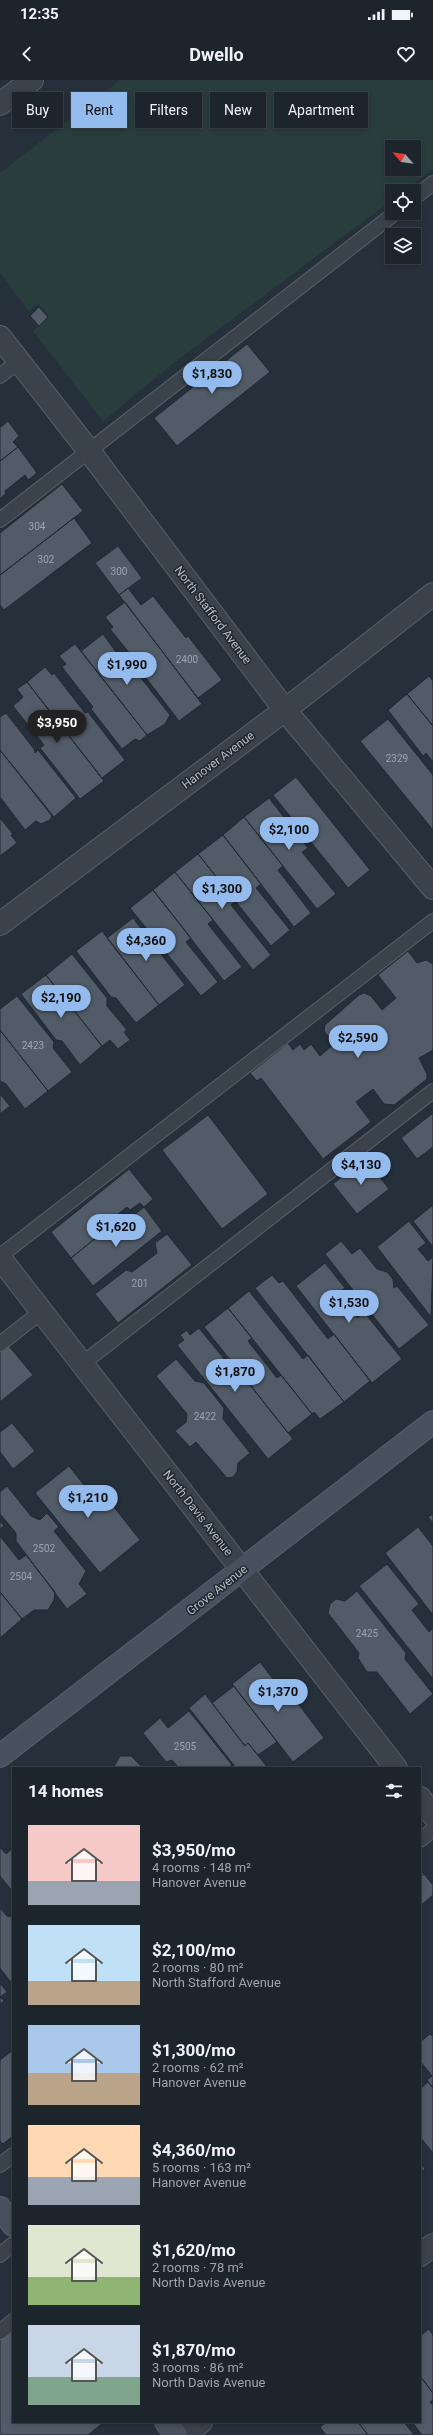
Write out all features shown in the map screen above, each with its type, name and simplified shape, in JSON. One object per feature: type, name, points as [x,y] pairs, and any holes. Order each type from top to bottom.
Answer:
[{"type":"street","points":[[0,104],[32,80]]},
{"type":"street","name":"North Stafford Avenue","points":[[0,337],[89,451],[285,710],[433,888]]},
{"type":"street","name":"Hanover Avenue","points":[[0,924],[285,710],[433,594]]},
{"type":"street","name":"North Davis Avenue","points":[[0,1257],[41,1312],[395,1767]]},
{"type":"street","name":"Grove Avenue","points":[[0,1756],[433,1422]]},
{"type":"street","points":[[421,1799],[433,1815]]},
{"type":"street","points":[[0,2208],[12,2224]]},
{"type":"street","points":[[421,2254],[433,2246]]},
{"type":"street","points":[[167,2423],[176,2435]]},
{"type":"street","points":[[184,2435],[200,2423]]},
{"type":"lane","points":[[421,192],[433,183]]},
{"type":"lane","points":[[0,520],[386,220]]},
{"type":"lane","points":[[0,376],[19,361]]},
{"type":"lane","points":[[0,1257],[433,920]]},
{"type":"lane","points":[[82,1364],[433,1091]]},
{"type":"lane","points":[[0,1344],[41,1312]]},
{"type":"lane","points":[[421,1839],[433,1830]]},
{"type":"lane","points":[[0,2166],[12,2156]]},
{"type":"lane","points":[[0,2255],[12,2245]]},
{"type":"lane","points":[[0,2332],[12,2323]]},
{"type":"green space","points":[[120,80],[433,80],[433,169],[413,184],[385,184],[385,205],[175,362],[103,421],[33,331],[49,316],[38,304],[29,311],[0,273],[0,173],[58,128],[63,128],[63,124],[71,118],[71,128],[127,128],[127,92],[105,92]]},
{"type":"building","points":[[39,307],[48,317],[39,326],[30,316]]},
{"type":"building","points":[[247,344],[270,372],[177,446],[154,418]]},
{"type":"building","points":[[8,421],[19,436],[13,442],[18,447],[0,461],[0,425],[1,427]]},
{"type":"building","points":[[18,447],[37,473],[28,480],[25,475],[5,491],[6,493],[0,499],[0,461]]},
{"type":"building","points":[[62,484],[83,511],[0,575],[0,533]]},
{"type":"building","points":[[74,518],[92,543],[4,610],[0,605],[0,575]]},
{"type":"building","points":[[118,546],[142,578],[119,595],[95,563]]},
{"type":"building","points":[[128,588],[141,605],[153,596],[186,638],[188,636],[222,680],[198,698],[119,595]]},
{"type":"building","points":[[125,602],[202,704],[179,721],[140,670],[142,669],[110,629],[113,627],[105,617]]},
{"type":"building","points":[[103,634],[133,676],[137,673],[170,715],[165,724],[147,735],[81,651]]},
{"type":"building","points":[[75,644],[147,735],[140,741],[135,739],[122,749],[91,709],[93,707],[62,667],[66,664],[59,656]]},
{"type":"building","points":[[45,667],[52,675],[54,673],[85,713],[88,712],[125,760],[102,778],[27,682]]},
{"type":"building","points":[[429,676],[433,681],[433,726],[407,694]]},
{"type":"building","points":[[27,682],[104,781],[80,799],[40,748],[44,745],[13,706],[23,697],[17,689]]},
{"type":"building","points":[[407,694],[433,726],[433,762],[426,753],[423,756],[388,710]]},
{"type":"building","points":[[6,713],[34,749],[35,753],[38,750],[76,798],[54,817],[0,750],[0,717]]},
{"type":"building","points":[[388,719],[433,775],[433,830],[360,741]]},
{"type":"building","points":[[0,750],[52,816],[50,820],[41,824],[36,821],[25,830],[0,797]]},
{"type":"building","points":[[296,777],[370,870],[348,888],[273,795]]},
{"type":"building","points":[[269,798],[308,848],[302,852],[336,894],[317,909],[244,817]]},
{"type":"building","points":[[244,817],[283,866],[278,870],[311,913],[294,927],[223,835]]},
{"type":"building","points":[[0,818],[13,834],[11,835],[17,843],[0,856]]},
{"type":"building","points":[[223,835],[261,884],[256,888],[290,930],[271,946],[198,854]]},
{"type":"building","points":[[198,854],[236,901],[231,905],[271,955],[253,970],[175,872]]},
{"type":"building","points":[[175,872],[213,920],[208,924],[242,967],[224,981],[153,890]]},
{"type":"building","points":[[153,890],[191,938],[186,942],[218,982],[201,996],[130,908]]},
{"type":"building","points":[[133,918],[185,985],[159,1005],[107,938]]},
{"type":"building","points":[[102,931],[159,1005],[136,1023],[116,998],[111,997],[76,951]]},
{"type":"building","points":[[408,951],[417,963],[426,960],[433,964],[433,1050],[419,1058],[427,1074],[427,1079],[394,1105],[384,1104],[373,1089],[356,1102],[371,1122],[323,1159],[261,1078],[257,1081],[250,1073],[288,1043],[293,1050],[300,1044],[304,1050],[311,1044],[320,1056],[334,1044],[324,1031],[325,1025],[359,995],[364,993],[371,996],[382,1010],[396,998],[378,975]]},
{"type":"building","points":[[72,954],[107,998],[107,1006],[127,1030],[124,1032],[130,1040],[118,1049],[110,1040],[102,1046],[46,975]]},
{"type":"building","points":[[46,975],[102,1046],[80,1065],[62,1041],[56,1040],[21,994]]},
{"type":"building","points":[[17,996],[54,1042],[53,1048],[72,1072],[48,1091],[0,1030],[0,1009]]},
{"type":"building","points":[[0,1030],[48,1091],[25,1109],[6,1084],[0,1081]]},
{"type":"building","points":[[0,1094],[10,1106],[0,1114]]},
{"type":"building","points":[[433,1113],[433,1147],[417,1159],[401,1138]]},
{"type":"building","points":[[208,1115],[268,1194],[222,1229],[162,1150]]},
{"type":"building","points":[[365,1158],[389,1189],[357,1214],[333,1184]]},
{"type":"building","points":[[129,1169],[153,1199],[144,1207],[140,1203],[130,1210],[127,1207],[98,1230],[97,1237],[71,1258],[51,1232]]},
{"type":"building","points":[[433,1205],[433,1247],[413,1221]]},
{"type":"building","points":[[144,1207],[162,1231],[93,1286],[71,1258],[97,1237],[105,1239],[117,1230],[119,1233],[134,1222],[133,1216]]},
{"type":"building","points":[[409,1221],[426,1243],[418,1249],[428,1261],[433,1257],[431,1317],[377,1247]]},
{"type":"building","points":[[167,1234],[192,1265],[118,1323],[95,1294],[126,1270],[132,1272],[157,1253],[155,1243]]},
{"type":"building","points":[[341,1241],[352,1254],[360,1248],[377,1269],[387,1272],[393,1279],[394,1288],[397,1286],[429,1325],[399,1349],[325,1254]]},
{"type":"building","points":[[325,1263],[345,1288],[338,1293],[356,1311],[357,1318],[364,1312],[402,1359],[372,1383],[296,1286]]},
{"type":"building","points":[[272,1275],[279,1283],[283,1281],[328,1339],[334,1334],[370,1381],[344,1402],[255,1288]]},
{"type":"building","points":[[249,1291],[303,1359],[308,1355],[344,1402],[320,1419],[314,1412],[312,1414],[228,1308]]},
{"type":"building","points":[[228,1308],[252,1338],[248,1341],[277,1378],[281,1375],[312,1414],[288,1433],[204,1327]]},
{"type":"building","points":[[199,1328],[225,1360],[228,1357],[293,1439],[268,1459],[177,1345],[184,1340],[180,1335],[187,1330],[190,1335]]},
{"type":"building","points":[[8,1345],[33,1375],[0,1402],[0,1351]]},
{"type":"building","points":[[176,1359],[195,1381],[204,1383],[224,1408],[223,1419],[250,1453],[238,1463],[237,1472],[233,1477],[227,1478],[196,1442],[190,1447],[175,1431],[186,1422],[187,1414],[156,1376]]},
{"type":"building","points":[[12,1423],[35,1451],[13,1469],[0,1452],[0,1432]]},
{"type":"building","points":[[69,1466],[91,1494],[99,1488],[140,1540],[100,1573],[35,1493]]},
{"type":"building","points":[[7,1486],[31,1516],[40,1520],[47,1513],[59,1527],[54,1531],[86,1571],[79,1584],[87,1594],[67,1609],[16,1541],[16,1533],[0,1514],[0,1492]]},
{"type":"building","points":[[433,1514],[433,1523],[428,1517]]},
{"type":"building","points":[[0,1521],[4,1526],[0,1529]]},
{"type":"building","points":[[418,1527],[433,1546],[433,1615],[385,1553]]},
{"type":"building","points":[[0,1536],[19,1560],[26,1555],[55,1592],[54,1600],[48,1610],[34,1610],[22,1619],[0,1592]]},
{"type":"building","points":[[387,1564],[419,1604],[412,1610],[429,1632],[433,1628],[433,1679],[359,1586]]},
{"type":"building","points":[[357,1591],[406,1653],[405,1659],[433,1694],[410,1714],[377,1672],[367,1672],[358,1658],[359,1653],[328,1613],[330,1604],[336,1599],[345,1601]]},
{"type":"building","points":[[0,1592],[22,1619],[0,1638]]},
{"type":"building","points":[[260,1662],[292,1704],[296,1701],[324,1738],[293,1762],[232,1684]]},
{"type":"building","points":[[234,1686],[277,1742],[258,1755],[248,1743],[245,1746],[212,1703]]},
{"type":"building","points":[[205,1694],[245,1746],[248,1743],[267,1767],[235,1767],[189,1708]]},
{"type":"building","points":[[189,1711],[232,1765],[229,1767],[178,1767],[172,1760],[166,1762],[143,1733],[160,1718],[168,1728]]},
{"type":"building","points":[[120,1756],[131,1756],[142,1767],[114,1767]]},
{"type":"building","points":[[0,1847],[6,1854],[12,1849],[12,1891],[0,1876]]},
{"type":"building","points":[[421,1870],[424,1874],[421,1877]]},
{"type":"building","points":[[424,1874],[433,1885],[433,1895],[421,1905],[421,1877]]},
{"type":"building","points":[[0,1908],[7,1916],[12,1917],[12,1984],[0,1968]]},
{"type":"building","points":[[0,1983],[7,1992],[0,1997]]},
{"type":"building","points":[[0,1997],[4,2001],[0,2004]]},
{"type":"building","points":[[430,2034],[433,2037],[433,2088],[427,2080],[432,2076],[421,2062],[421,2041]]},
{"type":"building","points":[[12,2051],[12,2137],[3,2144],[0,2141],[0,2060]]},
{"type":"building","points":[[428,2082],[433,2088],[433,2153],[421,2138],[421,2088]]},
{"type":"building","points":[[421,2163],[425,2169],[421,2172]]},
{"type":"building","points":[[12,2327],[12,2423],[103,2423],[88,2435],[0,2435],[0,2337]]},
{"type":"building","points":[[429,2329],[433,2335],[433,2393],[421,2377],[421,2335]]},
{"type":"building","points":[[421,2377],[433,2393],[433,2400],[430,2402],[433,2405],[433,2435],[422,2435],[413,2423],[421,2423]]},
{"type":"building","points":[[326,2423],[359,2423],[368,2435],[326,2435],[320,2427]]},
{"type":"building","points":[[359,2423],[405,2423],[414,2435],[368,2435]]}]
